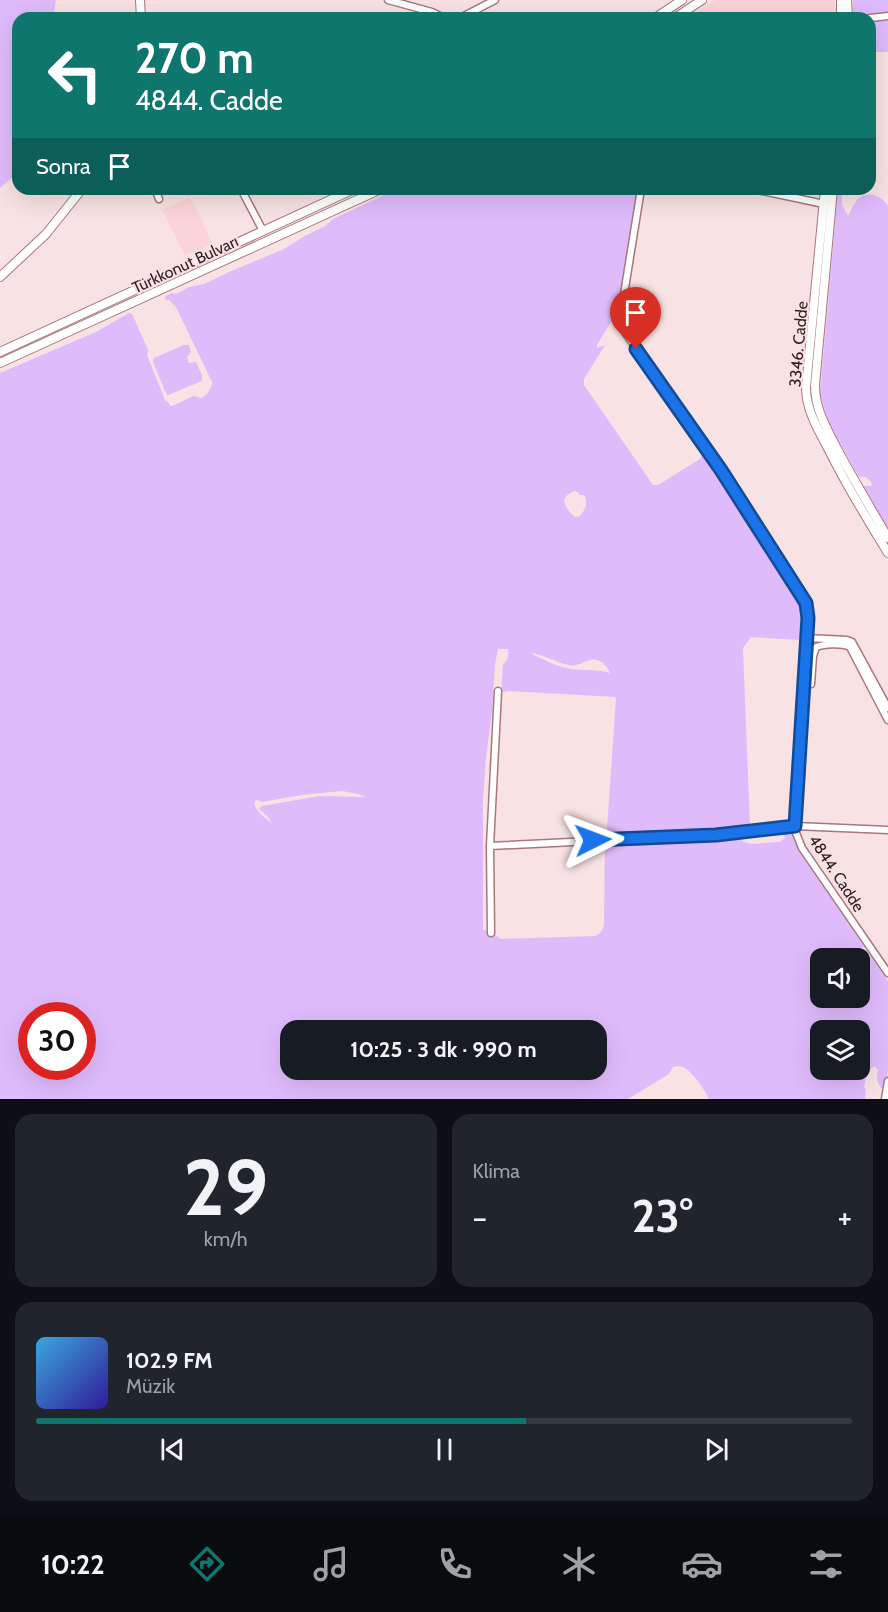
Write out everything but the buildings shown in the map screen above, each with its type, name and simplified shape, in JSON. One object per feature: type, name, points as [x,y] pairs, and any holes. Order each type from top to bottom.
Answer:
[{"type":"street","points":[[388,0],[432,12]]},
{"type":"street","points":[[472,12],[495,0]]},
{"type":"street","points":[[673,3],[682,0]]},
{"type":"street","points":[[684,12],[702,0]]},
{"type":"street","points":[[0,277],[46,234],[77,195]]},
{"type":"street","points":[[157,195],[159,199]]},
{"type":"street","points":[[244,195],[263,231]]},
{"type":"street","name":"Türkkonut Bulvarı","points":[[0,352],[341,195]]},
{"type":"street","name":"Türkkonut Bulvarı","points":[[0,363],[368,195]]},
{"type":"street","name":"4844. Cadde","points":[[640,195],[621,324],[721,470],[804,598],[808,611],[796,833],[802,848],[888,973]]},
{"type":"street","points":[[781,195],[824,204]]},
{"type":"street","name":"3346. Cadde","points":[[825,195],[806,387],[807,400],[814,421],[845,483],[888,553]]},
{"type":"street","name":"3346. Cadde","points":[[832,195],[815,385],[816,401],[821,416],[854,481],[888,538]]},
{"type":"street","points":[[807,638],[847,640],[854,645],[888,708]]},
{"type":"street","points":[[811,684],[816,647],[846,645],[850,647],[888,720]]},
{"type":"street","points":[[491,933],[490,846],[498,692]]},
{"type":"street","points":[[490,846],[716,835],[795,826],[888,830]]},
{"type":"street","points":[[885,1099],[888,1081]]},
{"type":"shaded area","points":[[0,0],[56,0],[54,12],[12,12],[12,178],[0,188]]},
{"type":"shaded area","points":[[715,0],[834,0],[837,12],[696,12]]},
{"type":"shaded area","points":[[853,0],[888,0],[888,13],[876,15],[876,12],[853,12]]},
{"type":"shaded area","points":[[888,18],[888,52],[876,52],[876,20]]},
{"type":"shaded area","points":[[384,195],[637,195],[618,310],[597,345],[597,348],[605,345],[584,379],[584,385],[653,485],[658,485],[700,459],[703,452],[799,599],[804,613],[801,656],[799,656],[800,640],[751,637],[743,648],[750,826],[725,826],[720,830],[620,836],[615,833],[605,834],[616,698],[504,692],[501,690],[503,665],[508,658],[508,649],[498,649],[483,800],[483,930],[486,930],[489,936],[494,934],[501,939],[598,935],[604,924],[605,843],[692,838],[739,839],[759,844],[780,842],[785,838],[783,833],[791,831],[798,847],[864,946],[862,948],[810,948],[810,1008],[870,1008],[871,956],[888,981],[886,1087],[881,1088],[877,1077],[878,1070],[875,1066],[870,1070],[870,1020],[810,1020],[810,1080],[866,1080],[866,1099],[709,1099],[690,1072],[678,1066],[673,1067],[669,1074],[628,1099],[0,1099],[0,373],[96,332],[129,313],[134,318],[165,400],[170,406],[193,396],[201,398],[209,392],[212,382],[176,307],[169,300],[165,300],[166,296],[204,284],[282,250],[325,226],[333,219]],"holes":[[[574,491],[584,495],[586,506],[580,516],[575,517],[568,510],[564,501],[566,496]],[[531,653],[573,666],[593,659],[597,660],[602,662],[610,673],[567,668]],[[342,791],[366,797],[319,796],[262,806],[259,809],[272,823],[263,817],[254,802]]]},
{"type":"shaded area","points":[[837,195],[842,195],[842,205],[848,216],[862,196],[874,195],[888,206],[888,530],[863,486],[872,486],[871,482],[866,477],[859,477],[829,424],[820,394]]},
{"type":"shaded area","points":[[190,197],[213,244],[185,256],[162,210]]},
{"type":"shaded area","points":[[189,345],[191,352],[187,357],[189,363],[196,362],[202,375],[202,381],[168,395],[153,362],[154,358]]},
{"type":"route","points":[[593,840],[716,835],[795,826],[808,618],[806,603],[721,470],[636,349]]}]
